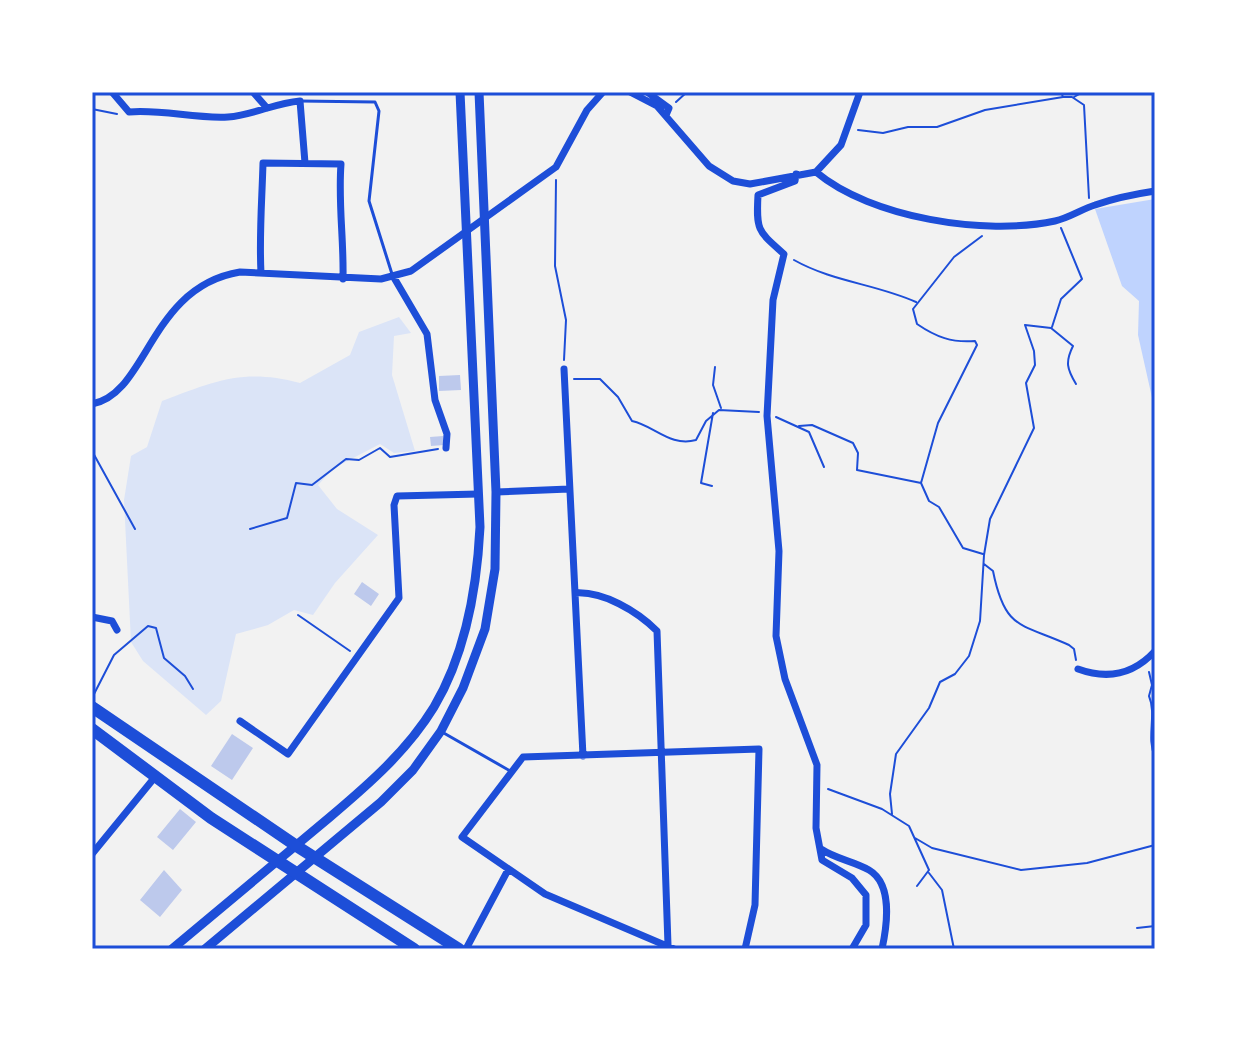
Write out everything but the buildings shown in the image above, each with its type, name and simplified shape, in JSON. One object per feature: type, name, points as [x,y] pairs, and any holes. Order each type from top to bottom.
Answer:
[{"type":"highway","points":[[92,707],[298,847],[459,949]]},
{"type":"highway","points":[[92,729],[211,818],[414,949]]},
{"type":"street","points":[[112,92],[129,112],[150,110],[230,117],[300,101],[305,163]]},
{"type":"street","points":[[253,92],[267,108]]},
{"type":"street","points":[[172,949],[278,860],[298,847],[385,769],[434,707],[452,670],[477,586],[478,494],[460,92]]},
{"type":"street","points":[[205,949],[381,802],[413,770],[441,731],[476,656],[491,604],[496,492],[479,92]]},
{"type":"street","points":[[92,404],[119,391],[173,309],[192,291],[222,275],[261,273],[343,279],[393,276],[411,271],[556,167],[587,110],[603,92]]},
{"type":"street","points":[[630,92],[668,111]]},
{"type":"street","points":[[647,92],[668,111],[702,159],[733,181],[750,184],[816,172],[841,145],[860,92]]},
{"type":"street","points":[[261,273],[258,232],[262,223],[263,163],[341,164],[337,206],[344,248],[343,279]]},
{"type":"street","points":[[816,172],[834,187],[908,216],[994,225],[1058,220],[1090,207],[1155,191]]},
{"type":"street","points":[[796,174],[795,181],[758,195],[759,233],[784,254],[773,300],[767,416],[779,551],[776,636],[785,679],[817,765],[816,828],[825,864],[852,878],[866,895],[866,925],[852,949]]},
{"type":"street","points":[[393,276],[427,334],[435,400],[447,434],[446,448]]},
{"type":"street","points":[[564,369],[583,756]]},
{"type":"street","points":[[496,492],[569,489]]},
{"type":"street","points":[[240,721],[288,754],[399,598],[394,505],[397,496],[478,494]]},
{"type":"street","points":[[575,593],[593,591],[648,622],[657,631],[661,753],[671,947],[545,894],[462,837],[523,757],[583,756],[661,753],[759,749],[755,905],[745,949]]},
{"type":"street","points":[[92,617],[112,621],[117,630]]},
{"type":"street","points":[[1078,669],[1107,674],[1143,664],[1155,651]]},
{"type":"street","points":[[92,854],[155,777]]},
{"type":"street","points":[[821,849],[870,871],[880,882],[885,898],[882,949]]},
{"type":"street","points":[[466,949],[508,870]]},
{"type":"lane","points":[[300,101],[375,102],[379,111],[369,201],[393,276]]},
{"type":"lane","points":[[441,731],[512,772]]},
{"type":"path","points":[[668,111],[687,92]]},
{"type":"path","points":[[1061,92],[1063,97]]},
{"type":"path","points":[[847,127],[883,133],[908,127],[937,127],[985,110],[1072,97],[1083,92]]},
{"type":"path","points":[[1072,97],[1084,105],[1090,207]]},
{"type":"path","points":[[92,109],[114,114],[129,112]]},
{"type":"path","points":[[556,167],[555,252],[566,320],[564,369]]},
{"type":"path","points":[[1051,328],[1061,299],[1082,279],[1058,220]]},
{"type":"path","points":[[984,555],[963,548],[939,507],[929,501],[921,483],[938,423],[977,345],[975,341],[953,343],[917,324],[912,315],[917,303],[954,257],[994,225]]},
{"type":"path","points":[[784,254],[830,278],[884,288],[917,303]]},
{"type":"path","points":[[892,814],[890,794],[896,754],[929,708],[940,682],[955,674],[969,656],[980,621],[983,563],[990,519],[1034,428],[1026,383],[1035,365],[1034,351],[1025,325],[1051,328],[1073,346],[1067,359],[1067,369],[1076,384]]},
{"type":"path","points":[[715,367],[713,385],[721,410]]},
{"type":"path","points":[[565,379],[600,379],[618,397],[632,421],[648,425],[674,441],[696,440],[713,413],[721,410],[767,416],[799,426],[812,425],[853,443],[858,453],[857,470],[921,483]]},
{"type":"path","points":[[712,486],[701,483],[713,413]]},
{"type":"path","points":[[799,426],[811,436],[824,467]]},
{"type":"path","points":[[250,529],[287,518],[296,483],[312,485],[346,459],[359,460],[380,448],[390,457],[446,448]]},
{"type":"path","points":[[92,451],[135,529]]},
{"type":"path","points":[[983,563],[993,571],[998,595],[1011,618],[1030,632],[1069,645],[1074,649],[1078,669]]},
{"type":"path","points":[[298,615],[357,656]]},
{"type":"path","points":[[92,697],[114,655],[148,626],[156,628],[167,663],[182,673],[193,689]]},
{"type":"path","points":[[1143,664],[1152,676],[1149,696],[1155,757]]},
{"type":"path","points":[[819,787],[849,794],[892,814],[909,826],[928,872],[942,890],[954,949]]},
{"type":"path","points":[[915,838],[932,848],[1021,870],[1087,863],[1155,845]]},
{"type":"path","points":[[917,886],[928,872]]},
{"type":"path","points":[[1137,928],[1155,926]]},
{"type":"shaded area","points":[[399,317],[411,333],[394,336],[392,375],[415,451],[394,453],[380,444],[334,468],[318,485],[337,509],[378,535],[335,583],[313,615],[294,610],[268,625],[236,634],[221,701],[206,715],[143,661],[131,642],[124,500],[131,456],[147,447],[162,401],[230,379],[262,377],[300,383],[350,355],[359,332]]},
{"type":"water","points":[[1155,199],[1155,411],[1138,335],[1139,301],[1122,286],[1095,209]]}]
